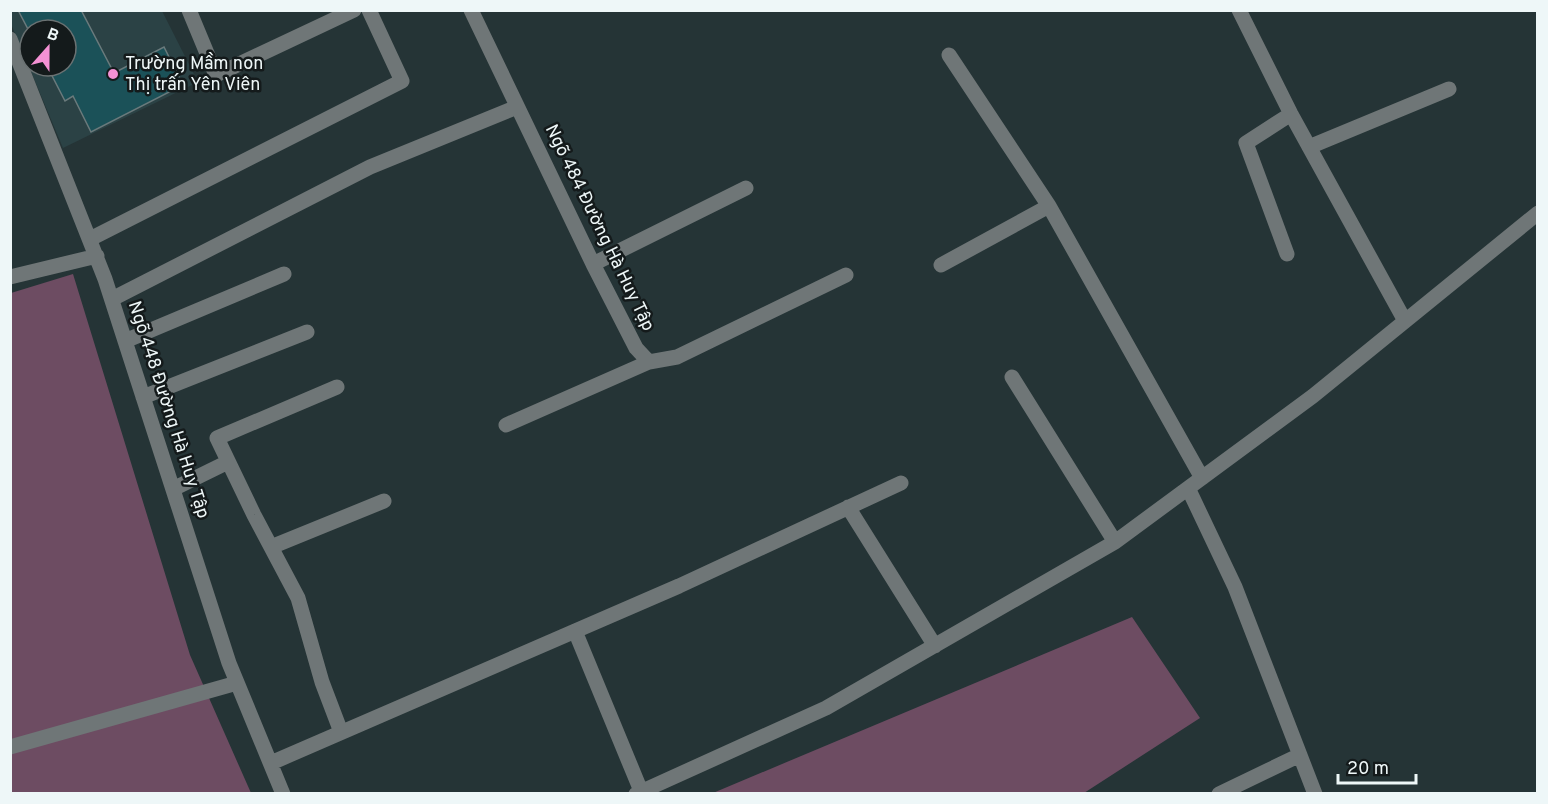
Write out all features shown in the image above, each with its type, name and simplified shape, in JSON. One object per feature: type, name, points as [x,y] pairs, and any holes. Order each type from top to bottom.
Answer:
[{"type":"street","points":[[189,10],[216,75],[354,10]]},
{"type":"street","points":[[90,239],[402,81],[369,10]]},
{"type":"street","name":"Ngõ 484 Đường Hà Huy Tập","points":[[471,10],[593,264],[636,348],[649,362]]},
{"type":"street","points":[[1239,10],[1291,114],[1405,321]]},
{"type":"street","name":"Ngõ 448 Đường Hà Huy Tập","points":[[10,39],[16,69],[97,256],[237,683],[283,794]]},
{"type":"street","points":[[949,55],[1049,206],[1202,478]]},
{"type":"street","points":[[1310,147],[1449,89]]},
{"type":"street","points":[[112,299],[370,167],[517,107]]},
{"type":"street","points":[[1287,254],[1246,143],[1291,114]]},
{"type":"street","points":[[593,264],[746,188]]},
{"type":"street","points":[[941,265],[1049,206]]},
{"type":"street","points":[[575,631],[639,792],[826,708],[1115,542],[1314,396],[1538,213]]},
{"type":"street","points":[[10,277],[97,256]]},
{"type":"street","points":[[125,340],[284,274]]},
{"type":"street","points":[[506,425],[649,362],[677,357],[846,275]]},
{"type":"street","points":[[143,397],[307,332]]},
{"type":"street","points":[[1012,377],[1115,542]]},
{"type":"street","points":[[337,387],[217,438],[298,598],[319,671],[341,732]]},
{"type":"street","points":[[173,489],[228,462]]},
{"type":"street","points":[[271,763],[679,586],[901,483]]},
{"type":"street","points":[[1188,488],[1235,587],[1316,794]]},
{"type":"street","points":[[271,547],[384,501]]},
{"type":"street","points":[[848,507],[935,645]]},
{"type":"street","points":[[10,747],[237,683]]},
{"type":"street","points":[[1219,794],[1300,755]]},
{"type":"shaded area","name":"Trường Mầm non Thị trấn Yên Viên","points":[[10,11],[162,11],[198,82],[63,148],[34,78],[78,78],[78,18],[18,18],[18,41],[11,24]]},
{"type":"shaded area","points":[[73,274],[190,655],[251,793],[11,794],[11,293]]},
{"type":"shaded area","points":[[1132,617],[1200,718],[1084,793],[713,793]]},
{"type":"building","points":[[18,10],[81,10],[114,73],[164,47],[183,85],[91,132],[73,96],[65,101],[53,78],[78,78],[78,18],[22,18]]},
{"type":"place","name":"Trường Mầm non Thị trấn Yên Viên","points":[[113,74]]}]
